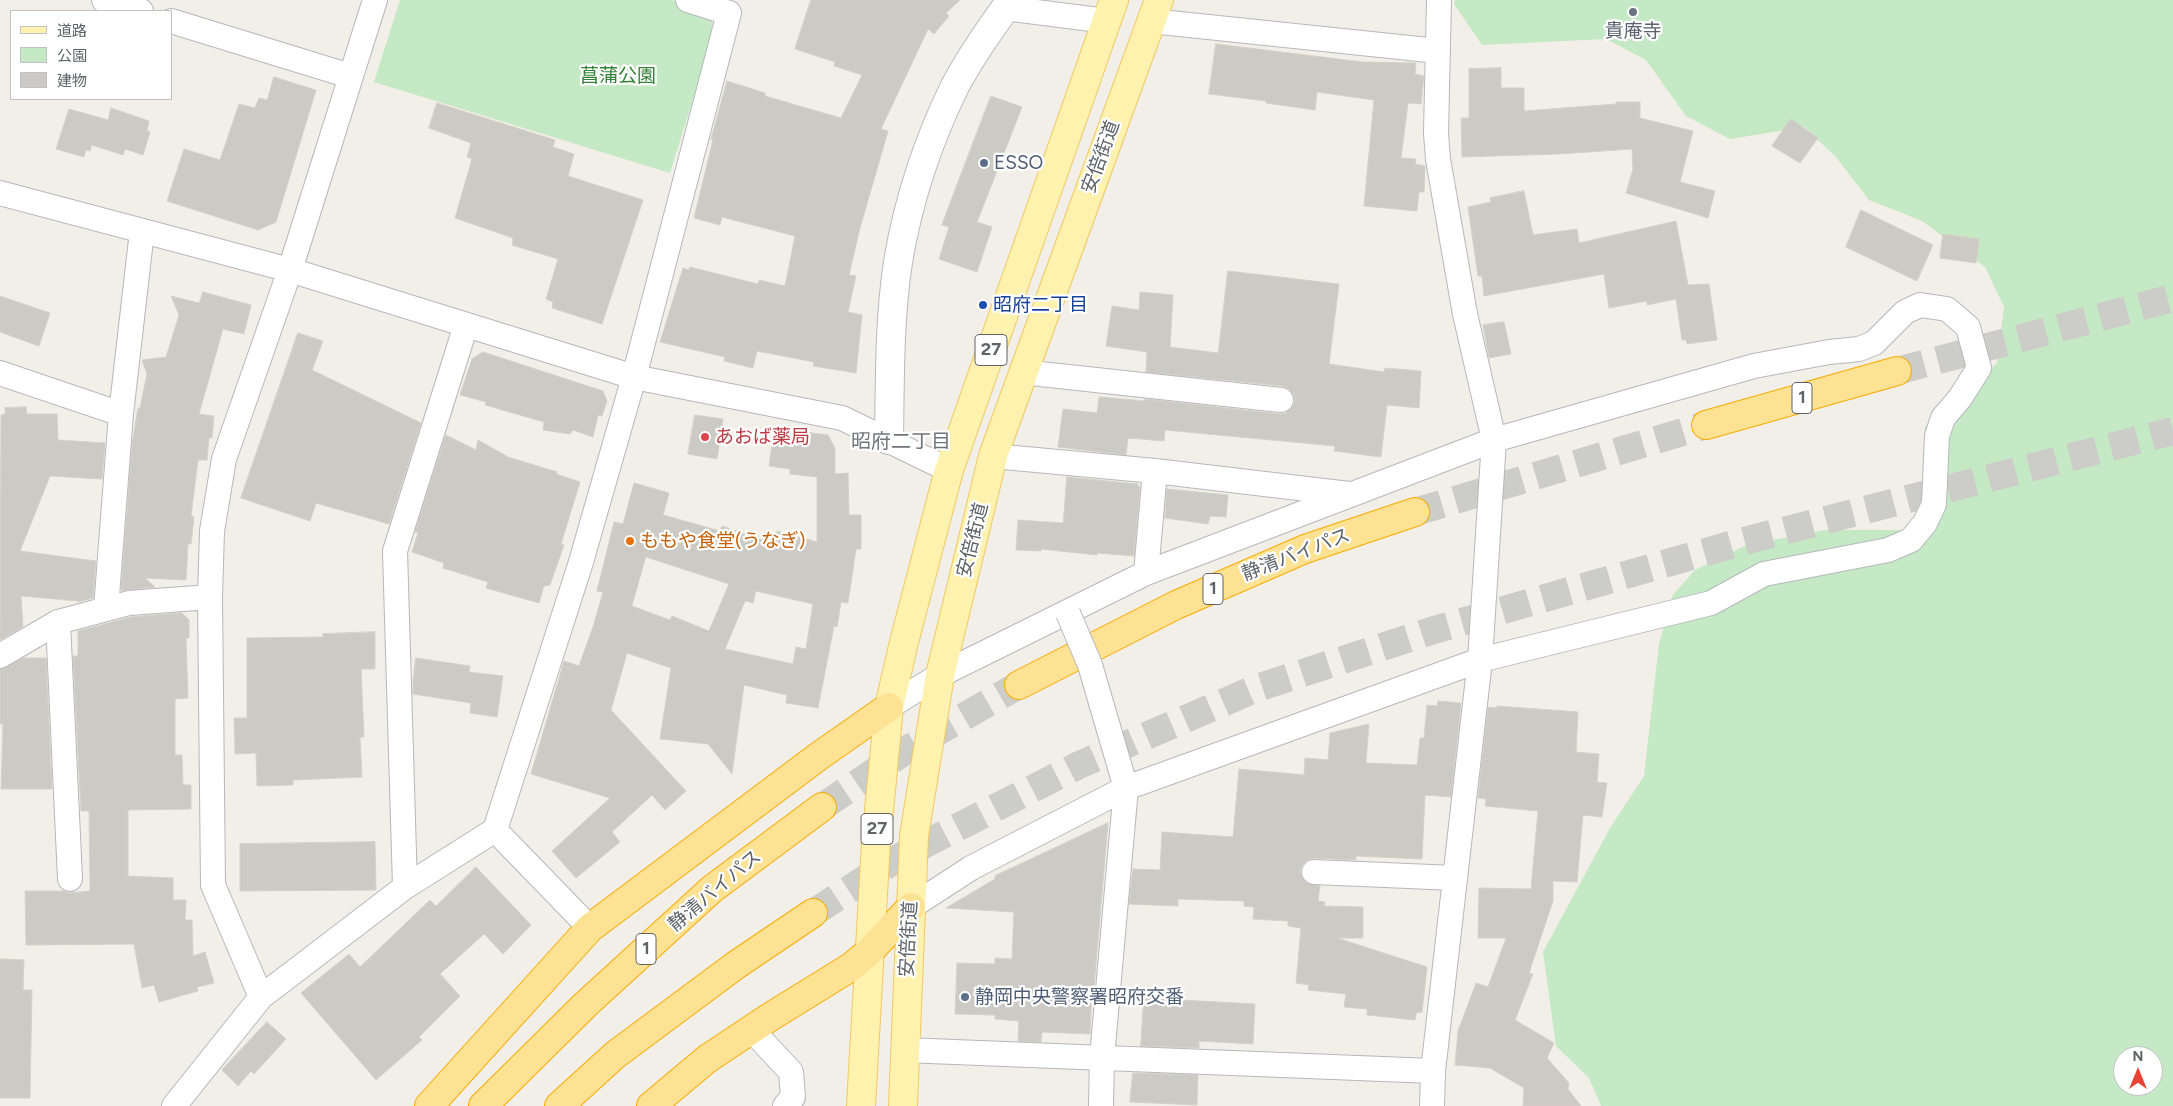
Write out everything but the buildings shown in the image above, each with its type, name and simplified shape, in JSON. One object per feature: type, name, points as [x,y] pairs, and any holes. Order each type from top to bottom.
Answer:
[{"type":"highway","name":"1","points":[[1706,425],[1898,371]]},
{"type":"highway","name":"静清バイパス","points":[[1019,685],[1176,605],[1304,549],[1415,512]]},
{"type":"highway","points":[[429,1106],[590,928],[819,756],[889,707]]},
{"type":"highway","name":"静清バイパス","points":[[483,1106],[585,1005],[712,889],[822,807]]},
{"type":"highway","points":[[651,1106],[706,1059],[851,967],[869,952],[911,907]]},
{"type":"highway","points":[[559,1106],[615,1055],[736,965],[813,912]]},
{"type":"main road","name":"安倍街道","points":[[861,1106],[876,842],[889,707],[918,582],[949,470],[1111,10]]},
{"type":"main road","name":"安倍街道","points":[[903,1106],[914,836],[940,674],[993,456],[1155,10]]},
{"type":"street","points":[[104,0],[138,10]]},
{"type":"street","points":[[261,997],[213,885],[210,597],[212,531],[224,460],[290,270],[375,0]]},
{"type":"street","points":[[174,1106],[261,997],[405,887],[495,830],[581,562],[634,377],[732,7],[688,0]]},
{"type":"street","points":[[1432,1106],[1433,1071],[1480,660],[1494,440],[1465,314],[1438,158],[1436,133],[1439,0]]},
{"type":"street","points":[[889,440],[890,337],[898,262],[924,158],[955,86],[979,45],[1008,4],[1111,10]]},
{"type":"street","points":[[1155,10],[1438,51]]},
{"type":"street","points":[[172,21],[350,76]]},
{"type":"street","points":[[0,193],[290,270],[634,377],[842,418],[949,470]]},
{"type":"street","points":[[106,609],[122,414],[142,231]]},
{"type":"street","points":[[889,707],[940,674],[1146,574],[1494,440],[1754,366],[1829,352],[1859,349],[1874,343],[1904,312],[1920,305],[1947,309],[1968,327],[1979,368],[1960,398],[1943,418],[1938,436],[1934,504],[1925,523],[1911,540],[1888,550],[1764,574],[1711,602],[1480,660],[1126,788],[971,868],[911,907]]},
{"type":"street","points":[[405,887],[395,551],[466,325]]},
{"type":"street","points":[[1022,372],[1281,400]]},
{"type":"street","points":[[0,373],[122,414]]},
{"type":"street","points":[[993,456],[1155,471],[1353,494]]},
{"type":"street","points":[[1146,574],[1155,471]]},
{"type":"street","points":[[0,656],[58,622],[128,602],[210,597]]},
{"type":"street","points":[[1068,613],[1090,665],[1126,788],[1102,1057],[1101,1106]]},
{"type":"street","points":[[58,622],[70,879]]},
{"type":"street","points":[[495,830],[590,928]]},
{"type":"street","points":[[1314,872],[1455,878]]},
{"type":"street","points":[[751,1029],[791,1072],[793,1097],[785,1106]]},
{"type":"street","points":[[904,1050],[1433,1071]]},
{"type":"green space","name":"菖蒲公園","points":[[400,0],[672,0],[707,11],[715,29],[670,173],[374,82]]},
{"type":"green space","points":[[1455,0],[2173,0],[2173,1106],[1601,1106],[1589,1078],[1556,1046],[1543,952],[1610,828],[1644,776],[1659,644],[1673,595],[1695,570],[1747,545],[1825,530],[1911,530],[1937,466],[1924,429],[1939,405],[1960,398],[1997,363],[2004,307],[1985,267],[1922,221],[1869,200],[1835,156],[1804,127],[1730,139],[1686,116],[1646,60],[1606,39],[1482,45],[1454,4]]},
{"type":"tunnel","points":[[1897,371],[2173,298]]},
{"type":"tunnel","points":[[1415,512],[1706,425]]},
{"type":"tunnel","points":[[813,913],[896,859],[1079,765],[1257,688],[1434,630],[1744,541],[2173,431]]},
{"type":"tunnel","points":[[822,807],[908,749],[1019,685]]},
{"type":"place","name":"貴庵寺","points":[[1633,12]]},
{"type":"place","name":"ESSO","points":[[984,163]]},
{"type":"place","name":"昭府二丁目","points":[[983,305]]},
{"type":"place","name":"あおば薬局","points":[[705,437]]},
{"type":"place","name":"ももや食堂(うなぎ)","points":[[630,541]]},
{"type":"place","name":"静岡中央警察署昭府交番","points":[[965,997]]},
{"type":"district","name":"昭府二丁目","points":[[901,442]]}]
